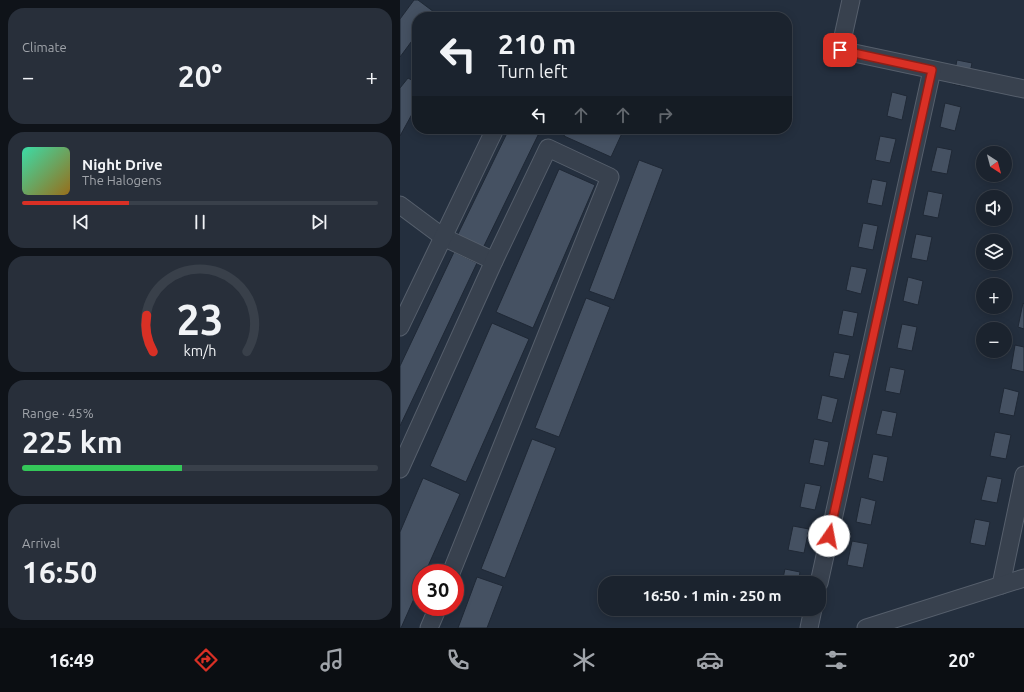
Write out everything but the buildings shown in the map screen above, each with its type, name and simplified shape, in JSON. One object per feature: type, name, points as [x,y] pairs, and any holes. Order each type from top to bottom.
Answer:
[{"type":"street","points":[[851,0],[840,50],[1024,89]]},
{"type":"street","points":[[821,576],[932,70]]},
{"type":"street","points":[[400,327],[493,134]]},
{"type":"street","points":[[400,469],[494,261],[548,148],[610,177],[455,564]]},
{"type":"street","points":[[400,206],[443,237],[494,261]]},
{"type":"street","points":[[1001,586],[1024,474]]},
{"type":"street","points":[[866,628],[1024,578]]},
{"type":"street","points":[[429,628],[434,616]]},
{"type":"street","points":[[809,628],[812,616]]},
{"type":"route","points":[[829,536],[932,70],[840,50]]}]
